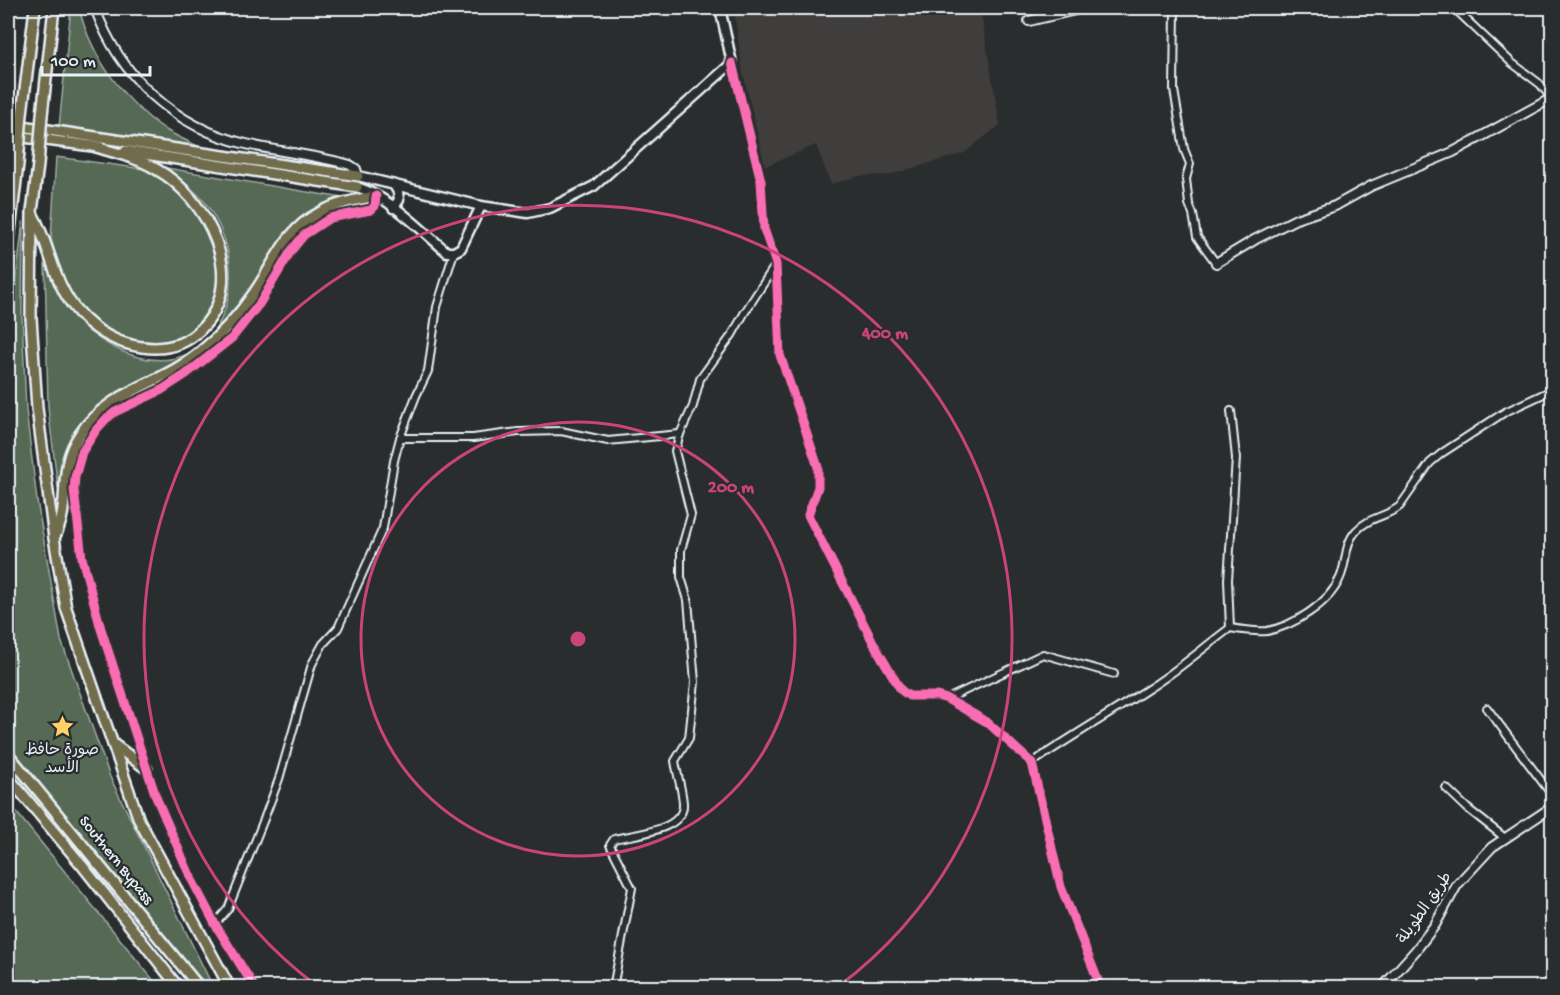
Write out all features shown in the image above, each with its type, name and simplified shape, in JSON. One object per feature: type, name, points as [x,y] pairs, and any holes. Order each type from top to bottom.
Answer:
[{"type":"highway","points":[[8,248],[35,8]]},
{"type":"highway","points":[[54,8],[32,212],[31,318],[37,408],[54,538],[66,608],[139,820],[230,987]]},
{"type":"highway","points":[[8,123],[358,176]]},
{"type":"highway","points":[[8,135],[357,187]]},
{"type":"highway","points":[[32,212],[64,295],[79,314],[98,330],[109,337],[135,346],[162,348],[186,341],[204,326],[217,306],[222,279],[219,249],[206,218],[184,190],[171,178],[141,162],[96,147]]},
{"type":"highway","points":[[8,191],[16,177]]},
{"type":"highway","points":[[54,538],[62,518],[64,475],[68,460],[79,435],[94,416],[112,401],[174,371],[212,342],[246,305],[282,245],[303,223],[334,206],[376,196]]},
{"type":"highway","points":[[113,744],[147,770]]},
{"type":"highway","name":"Southern Bypass","points":[[8,754],[200,987]]},
{"type":"highway","name":"Southern Bypass","points":[[8,777],[179,987]]},
{"type":"main road","points":[[358,176],[481,206],[528,213],[550,208],[594,186],[732,63],[720,8]]},
{"type":"main road","points":[[393,208],[399,200],[394,185]]},
{"type":"main road","points":[[357,187],[393,208],[447,252],[454,252],[463,245],[481,206]]},
{"type":"street","points":[[95,8],[107,36],[128,69],[154,98],[176,115],[233,141],[350,165],[356,169],[358,176]]},
{"type":"street","points":[[1029,21],[1084,8]]},
{"type":"street","points":[[1176,8],[1174,90],[1184,149],[1190,164],[1186,179],[1189,204],[1197,237],[1216,263],[1256,238],[1296,219],[1335,206],[1371,186],[1453,152],[1552,98],[1540,84],[1512,63],[1454,8]]},
{"type":"street","points":[[732,63],[761,181],[764,229],[776,264],[780,355],[818,467],[819,487],[808,515],[875,646],[901,690],[909,696],[937,696],[947,699],[987,722],[1032,763],[1061,887],[1101,987]]},
{"type":"street","points":[[255,987],[215,924],[192,880],[156,797],[101,629],[82,558],[74,490],[77,464],[96,430],[115,412],[160,391],[186,375],[231,338],[260,303],[291,251],[304,235],[330,218],[371,210],[375,206],[376,196]]},
{"type":"street","points":[[215,924],[228,909],[279,779],[312,664],[323,644],[338,628],[383,528],[394,461],[400,438],[428,371],[436,307],[454,252]]},
{"type":"street","points":[[613,987],[632,888],[610,845],[615,839],[671,825],[680,818],[684,805],[675,761],[689,738],[694,682],[688,600],[681,577],[681,550],[691,515],[675,451],[693,406],[700,379],[732,335],[776,264]]},
{"type":"street","points":[[1032,763],[1078,731],[1112,713],[1150,688],[1230,628],[1255,631],[1278,628],[1320,603],[1340,580],[1347,548],[1356,531],[1365,523],[1394,511],[1400,506],[1430,463],[1485,424],[1552,390]]},
{"type":"street","points":[[1230,628],[1228,580],[1236,458],[1231,411]]},
{"type":"street","points":[[400,438],[473,438],[518,432],[561,431],[608,441],[680,434]]},
{"type":"street","points":[[947,699],[1043,654],[1114,674]]},
{"type":"street","points":[[1487,708],[1552,795]]},
{"type":"street","points":[[1446,788],[1504,838]]},
{"type":"street","name":"طريق الطويلة","points":[[1382,987],[1416,950],[1435,925],[1457,885],[1492,847],[1552,807]]},
{"type":"shaded area","points":[[734,8],[980,8],[1000,125],[964,153],[889,175],[859,176],[831,184],[816,145],[765,166],[742,68]]},
{"type":"green space","points":[[71,8],[79,8],[84,26],[101,61],[111,77],[136,106],[166,130],[208,151],[59,127]]},
{"type":"green space","points":[[56,157],[144,169],[168,182],[196,208],[218,254],[220,284],[214,311],[176,346],[143,347],[104,330],[73,299],[63,282],[51,239]]},
{"type":"green space","points":[[161,167],[360,201],[326,208],[291,231],[257,290],[204,350],[112,401],[72,441],[60,470],[58,489],[48,407],[45,259],[62,299],[78,321],[99,339],[113,347],[146,359],[174,358],[198,348],[215,329],[226,305],[230,276],[226,246],[214,216],[191,188]]},
{"type":"green space","points":[[23,221],[22,315],[26,410],[37,501],[61,640],[110,777],[213,987],[207,987],[8,744],[8,350]]},
{"type":"green space","points":[[8,802],[159,987],[16,987],[8,978]]},
{"type":"cycle path","points":[[732,63],[761,181],[764,229],[776,264],[780,355],[818,467],[818,487],[808,515],[875,646],[901,690],[909,696],[937,696],[947,699],[987,722],[1032,763],[1061,887],[1101,988]]},
{"type":"cycle path","points":[[255,988],[215,924],[192,880],[156,797],[101,629],[82,558],[74,490],[75,477],[82,452],[105,420],[115,412],[160,391],[185,375],[232,338],[260,303],[291,251],[304,235],[330,218],[371,210],[375,206],[376,196]]},
{"type":"place","name":"صورة حافظ الأسد","points":[[62,726]]}]
